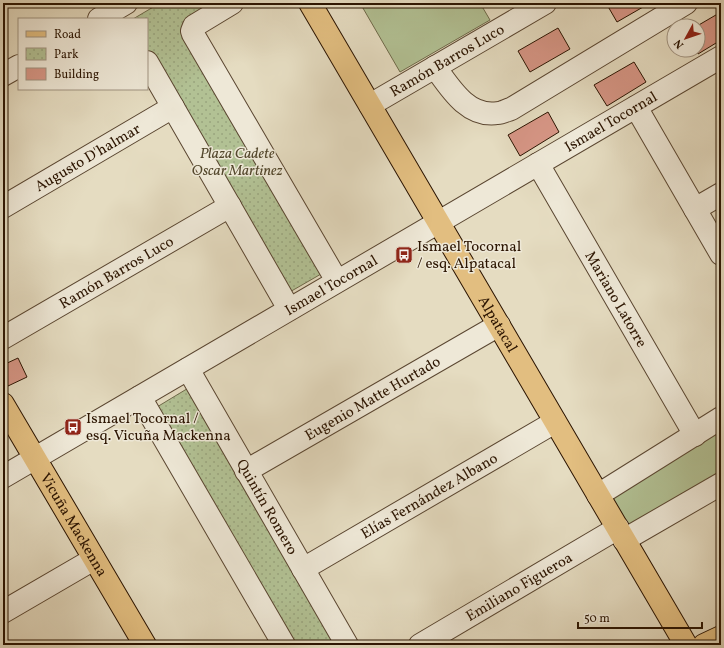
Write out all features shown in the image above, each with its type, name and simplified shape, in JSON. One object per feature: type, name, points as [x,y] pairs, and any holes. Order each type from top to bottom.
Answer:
[{"type":"main road","name":"Alpatacal","points":[[310,3],[686,645]]},
{"type":"main road","name":"Vicuña Mackenna","points":[[3,404],[144,645]]},
{"type":"main road","points":[[704,645],[721,637]]},
{"type":"street","points":[[232,3],[194,26],[192,28],[193,34],[337,281]]},
{"type":"street","name":"Ramón Barros Luco","points":[[370,105],[545,3]]},
{"type":"street","points":[[435,67],[453,93],[466,105],[482,113],[498,113],[510,109],[686,3]]},
{"type":"street","name":"Ismael Tocornal","points":[[3,477],[721,57]]},
{"type":"street","points":[[148,64],[289,309]]},
{"type":"street","name":"Augusto D'halmar","points":[[3,207],[173,107]]},
{"type":"street","points":[[636,107],[721,254]]},
{"type":"street","name":"Mariano Latorre","points":[[538,164],[695,435]]},
{"type":"street","points":[[695,209],[721,194]]},
{"type":"street","name":"Ramón Barros Luco","points":[[3,338],[230,206]]},
{"type":"street","name":"Eugenio Matte Hurtado","points":[[246,471],[499,325]]},
{"type":"street","name":"Quintín Romero","points":[[188,369],[347,645]]},
{"type":"street","points":[[140,397],[284,645]]},
{"type":"street","points":[[598,495],[721,418]]},
{"type":"street","name":"Elías Fernández Albano","points":[[303,569],[555,422]]},
{"type":"street","name":"Emiliano Figueroa","points":[[420,645],[621,534],[721,484]]},
{"type":"street","points":[[3,612],[94,559]]},
{"type":"green space","name":"Plaza Cadete Oscar Martinez","points":[[160,3],[226,3],[186,26],[328,270],[288,293],[148,54],[148,18],[135,18]]},
{"type":"green space","points":[[360,3],[480,3],[490,20],[400,72]]},
{"type":"green space","points":[[190,387],[336,645],[287,645],[152,410]]},
{"type":"green space","points":[[721,429],[721,477],[630,530],[612,497]]},
{"type":"building","points":[[606,3],[650,3],[617,22]]},
{"type":"building","points":[[721,12],[721,40],[706,49],[706,21]]},
{"type":"building","points":[[558,28],[570,49],[530,72],[518,51]]},
{"type":"building","points":[[634,62],[646,82],[607,106],[594,85]]},
{"type":"building","points":[[548,112],[559,132],[520,156],[508,135]]},
{"type":"building","points":[[18,358],[27,377],[8,386],[3,376],[3,365]]},
{"type":"place","name":"Ismael Tocornal / esq. Alpatacal","points":[[404,255]]},
{"type":"place","name":"Ismael Tocornal / esq. Vicuña Mackenna","points":[[73,427]]}]
